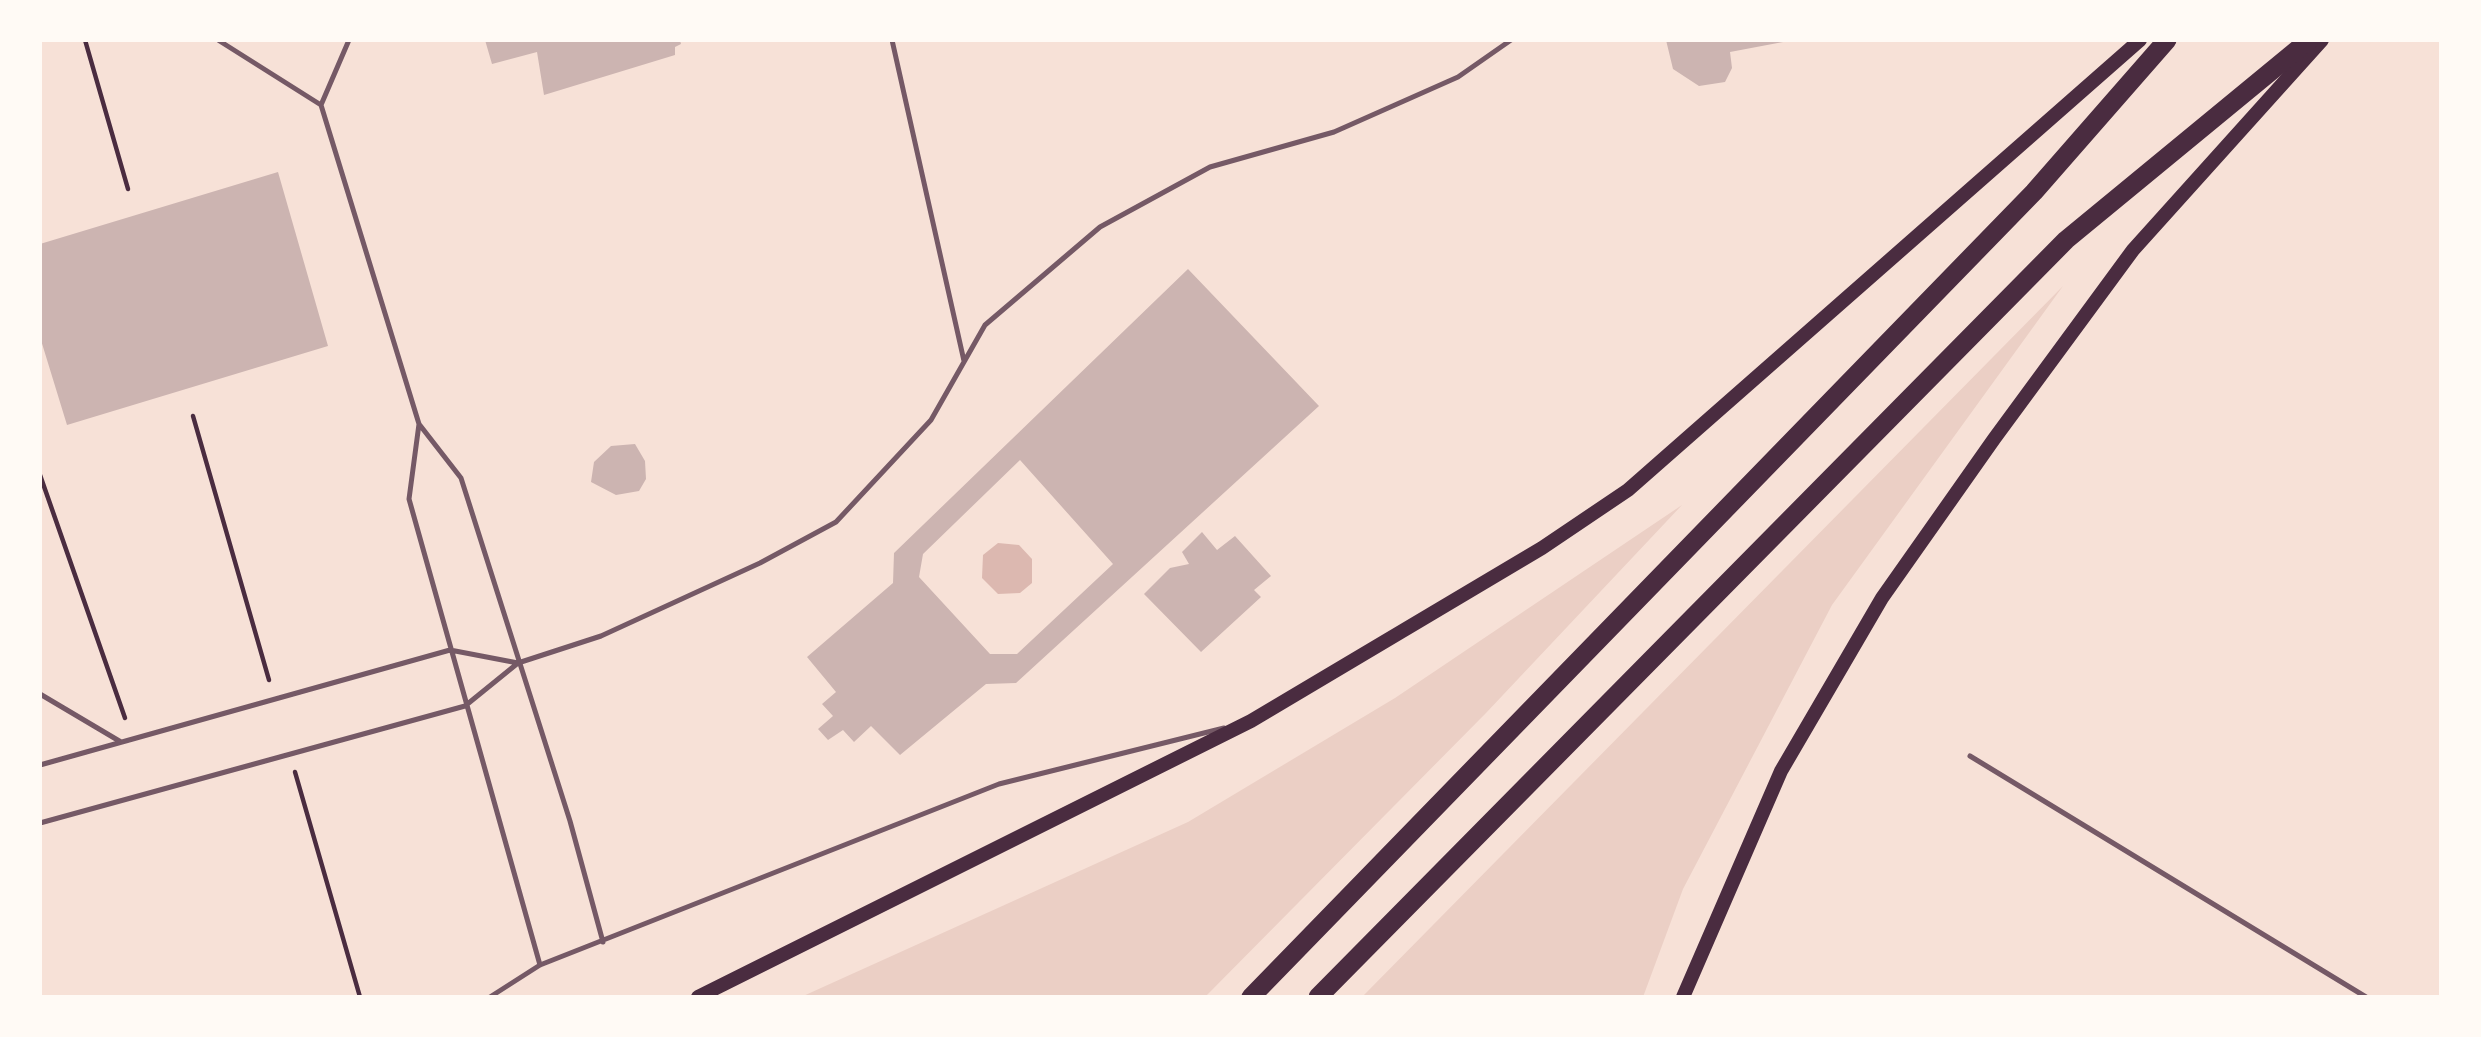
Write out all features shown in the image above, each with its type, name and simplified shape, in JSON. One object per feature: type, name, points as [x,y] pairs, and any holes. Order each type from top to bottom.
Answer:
[{"type":"highway","points":[[1251,997],[2034,192],[2167,40]]},
{"type":"highway","points":[[1318,997],[2066,240],[2309,40]]},
{"type":"main road","points":[[698,997],[1251,721],[1542,548],[1628,490],[2140,40]]},
{"type":"main road","points":[[1683,997],[1781,771],[1882,598],[1994,439],[2133,250],[2322,40]]},
{"type":"lane","points":[[218,40],[321,105]]},
{"type":"lane","points":[[349,40],[321,105],[419,424],[461,478],[570,821],[603,942]]},
{"type":"lane","points":[[892,40],[964,361]]},
{"type":"lane","points":[[40,823],[465,706],[518,663],[601,636],[760,563],[836,522],[931,420],[985,325],[1100,227],[1210,167],[1334,132],[1458,78],[1511,40]]},
{"type":"lane","points":[[419,424],[409,499],[465,706],[507,839],[541,965]]},
{"type":"lane","points":[[40,765],[450,650],[518,663]]},
{"type":"lane","points":[[40,694],[121,742]]},
{"type":"lane","points":[[490,997],[541,965],[999,784],[1251,721]]},
{"type":"lane","points":[[1970,756],[2366,997]]},
{"type":"path","points":[[85,40],[128,189]]},
{"type":"path","points":[[40,475],[132,739]]},
{"type":"shaded area","points":[[2063,286],[1832,605],[1683,889],[1643,997],[1362,997]]},
{"type":"shaded area","points":[[1682,505],[1486,713],[1205,997],[801,997],[1188,822],[1395,698]]},
{"type":"shaded area","points":[[998,543],[1019,545],[1032,559],[1032,583],[1020,593],[998,594],[982,578],[983,555]]},
{"type":"building","points":[[485,40],[680,40],[681,44],[675,47],[675,55],[544,95],[537,52],[492,64]]},
{"type":"building","points":[[1666,40],[1783,42],[1730,52],[1732,68],[1725,82],[1699,86],[1673,69]]},
{"type":"building","points":[[278,172],[328,346],[67,425],[40,337],[40,244]]},
{"type":"building","points":[[1188,269],[1319,406],[1016,683],[986,684],[900,755],[871,726],[854,742],[843,730],[828,740],[818,729],[833,716],[822,704],[836,692],[807,657],[893,583],[894,553]],"holes":[[[1020,460],[1113,564],[1017,654],[990,654],[919,577],[923,554]]]},
{"type":"building","points":[[635,444],[645,461],[646,479],[639,491],[616,495],[591,482],[594,462],[611,446]]},
{"type":"building","points":[[1202,532],[1217,550],[1235,536],[1271,576],[1254,590],[1261,597],[1201,652],[1144,594],[1170,568],[1189,564],[1182,552]]}]
